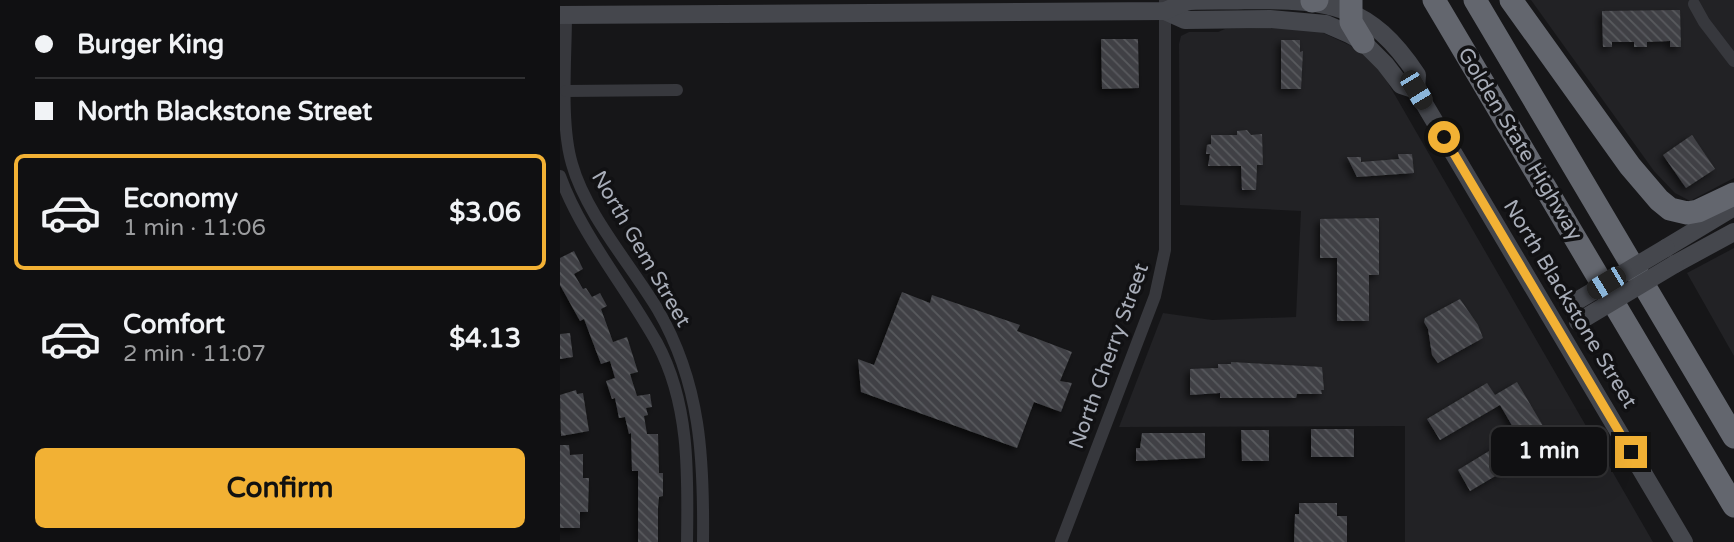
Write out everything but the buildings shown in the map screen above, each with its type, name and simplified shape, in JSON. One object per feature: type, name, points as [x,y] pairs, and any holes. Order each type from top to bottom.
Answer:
[{"type":"highway","name":"Golden State Highway","points":[[1434,0],[1734,506]]},
{"type":"highway","name":"Golden State Highway","points":[[1475,0],[1734,437]]},
{"type":"highway","points":[[1511,0],[1630,166],[1659,200],[1670,209],[1687,213],[1698,211],[1734,194]]},
{"type":"highway","points":[[1350,5],[1351,22],[1363,42]]},
{"type":"main road","name":"North Blackstone Street","points":[[1165,5],[1188,1],[1315,1],[1350,5],[1401,51],[1417,75],[1416,90],[1684,542]]},
{"type":"main road","name":"North Blackstone Street","points":[[1165,5],[1185,20],[1270,19],[1315,22],[1336,28],[1363,42],[1401,85],[1416,90]]},
{"type":"main road","points":[[563,15],[695,7],[1165,5]]},
{"type":"main road","points":[[1555,323],[1570,305],[1734,207]]},
{"type":"main road","points":[[1555,323],[1578,322],[1734,232]]},
{"type":"street","points":[[1694,4],[1704,22],[1734,61]]},
{"type":"street","name":"North Cherry Street","points":[[1061,542],[1156,296],[1163,271],[1166,220],[1165,5]]},
{"type":"street","name":"North Gem Street","points":[[563,15],[567,142],[578,181],[586,198],[658,310],[685,374],[702,451],[703,542]]},
{"type":"street","points":[[566,91],[677,90]]},
{"type":"street","name":"North Gem Street","points":[[560,176],[574,208],[658,345],[674,387],[687,462],[687,542]]},
{"type":"shaded area","points":[[1531,0],[1734,0],[1734,178],[1690,201],[1675,193],[1654,171]]},
{"type":"shaded area","points":[[1292,28],[1319,31],[1360,50],[1371,59],[1388,83],[1653,542],[1405,542],[1405,426],[1119,427],[1163,313],[1212,320],[1296,317],[1301,211],[1180,205],[1181,36],[1189,32],[1218,32],[1225,29]]},
{"type":"shaded area","points":[[1734,248],[1734,356],[1687,273]]},
{"type":"route","points":[[1444,137],[1631,452]]}]
